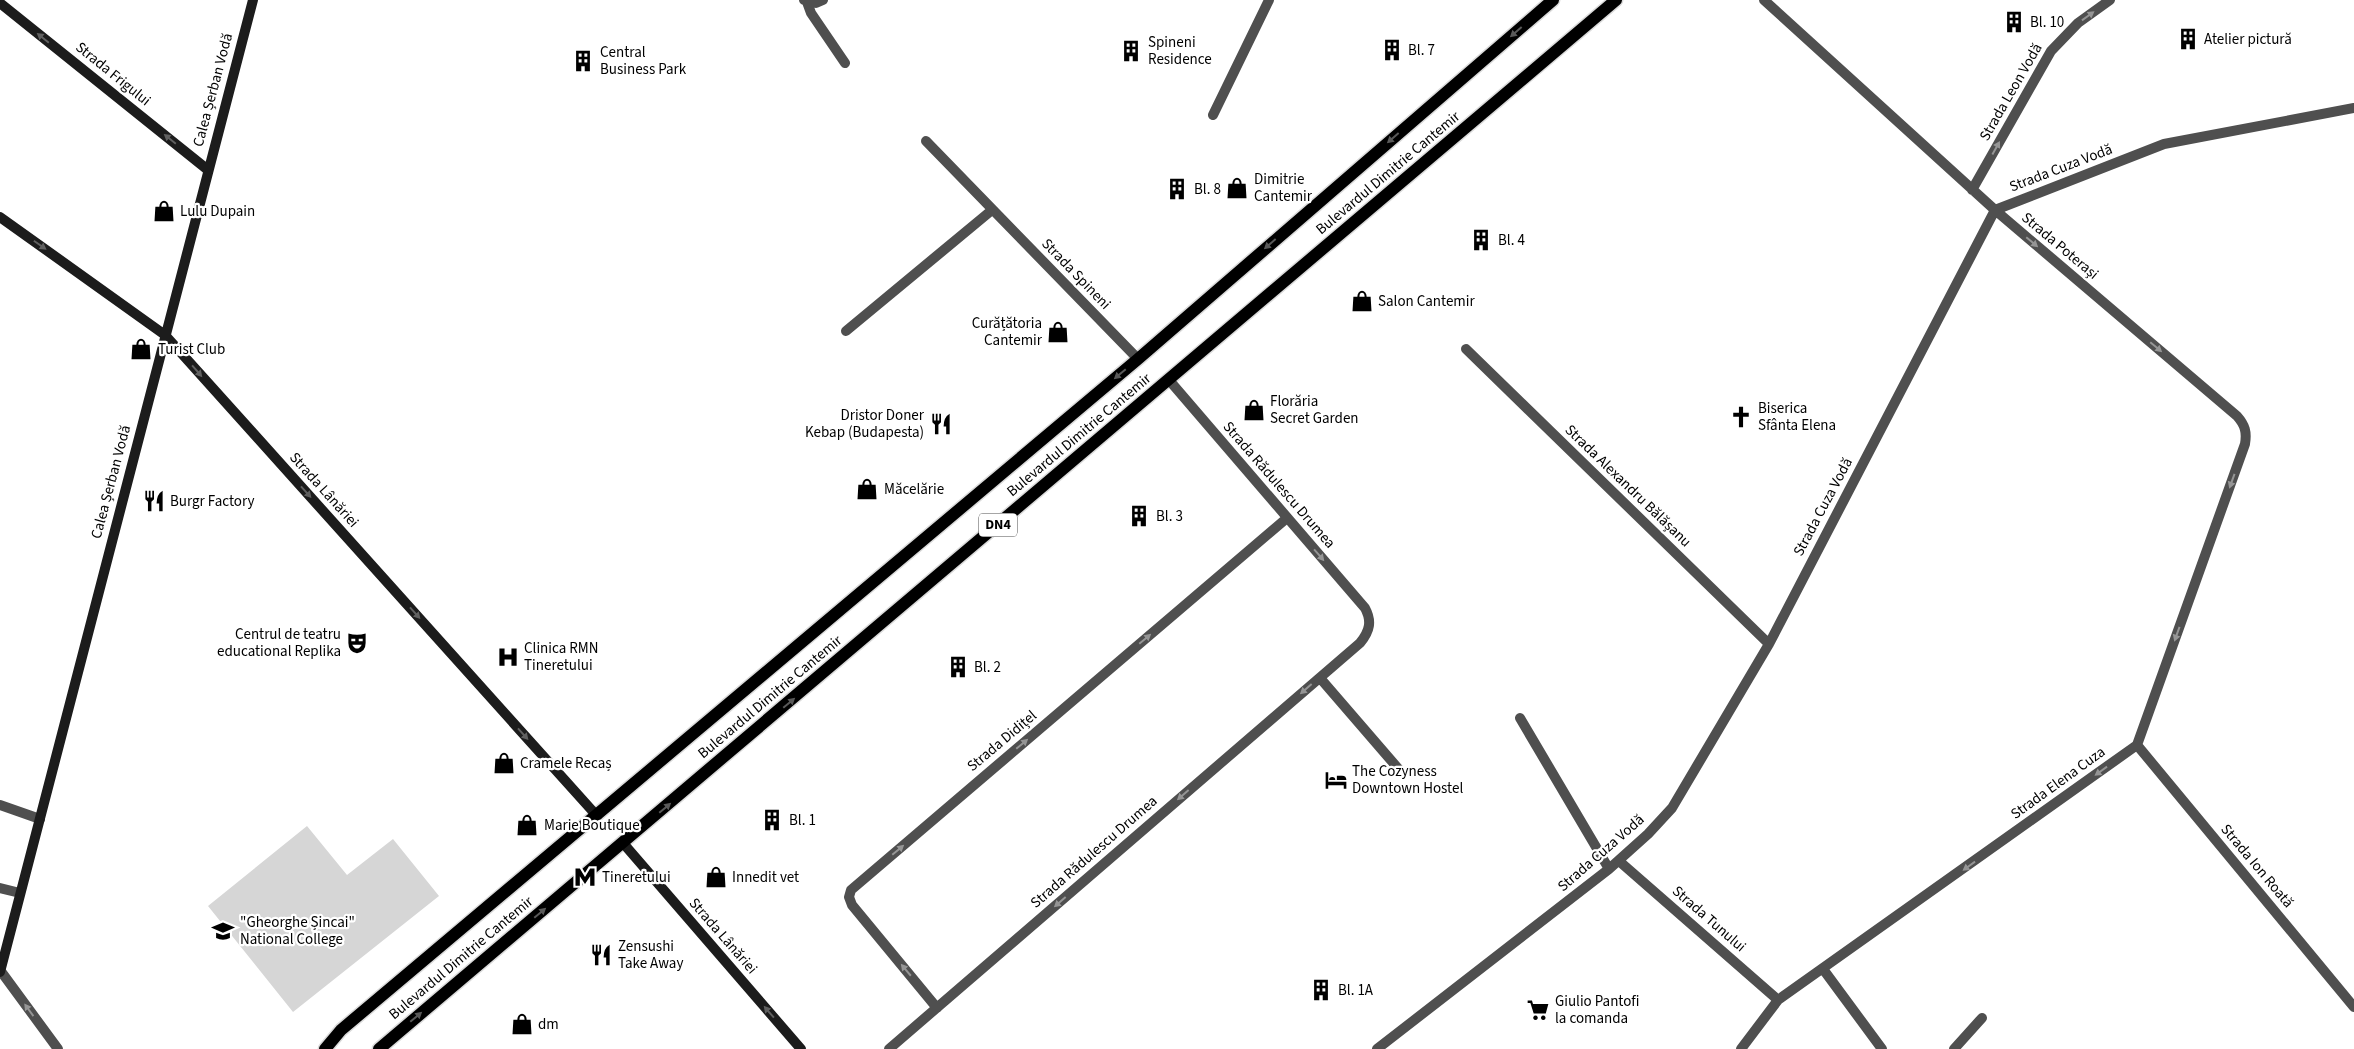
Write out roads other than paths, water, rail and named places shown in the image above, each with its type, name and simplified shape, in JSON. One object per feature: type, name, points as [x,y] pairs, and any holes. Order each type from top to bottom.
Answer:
[{"type":"main road","name":"Bulevardul Dimitrie Cantemir","points":[[325,1049],[341,1030],[1138,359],[1553,0]]},
{"type":"main road","name":"Bulevardul Dimitrie Cantemir","points":[[379,1049],[1616,0]]},
{"type":"main road","points":[[318,1049],[341,1030]]},
{"type":"street","name":"Calea Șerban Vodă","points":[[0,971],[253,0]]},
{"type":"street","points":[[805,1],[816,3],[823,0]]},
{"type":"street","points":[[1213,115],[1269,0]]},
{"type":"street","name":"Strada Poterași","points":[[1764,0],[1972,190],[2244,424],[2245,444],[2137,745]]},
{"type":"street","name":"Strada Leon Vodă","points":[[1972,190],[2051,51],[2078,23],[2110,0]]},
{"type":"street","points":[[805,1],[845,63]]},
{"type":"street","name":"Strada Frigului","points":[[0,3],[208,170]]},
{"type":"street","name":"Strada Cuza Vodă","points":[[1377,1049],[1619,861],[1672,808],[1769,644],[1995,210],[2164,144],[2354,108]]},
{"type":"street","name":"Strada Spineni","points":[[926,141],[1138,359]]},
{"type":"street","points":[[846,331],[992,210]]},
{"type":"street","name":"Strada Lânăriei","points":[[0,217],[165,335],[597,816]]},
{"type":"street","name":"Strada Alexandru Bălășanu","points":[[1466,349],[1769,644]]},
{"type":"street","name":"Strada Rădulescu Drumea","points":[[888,1049],[1320,678],[1360,643],[1368,631],[1369,618],[1365,608],[1169,380]]},
{"type":"street","name":"Strada Didițel","points":[[937,1008],[852,906],[849,897],[851,890],[1287,518]]},
{"type":"street","points":[[1320,678],[1402,773]]},
{"type":"street","points":[[1520,718],[1609,869]]},
{"type":"street","name":"Strada Elena Cuza","points":[[1741,1049],[1778,1000],[2137,745]]},
{"type":"street","name":"Strada Ion Roată","points":[[2137,745],[2354,1006]]},
{"type":"street","points":[[0,805],[40,819]]},
{"type":"street","name":"Strada Lânăriei","points":[[623,843],[801,1049]]},
{"type":"street","name":"Strada Tunului","points":[[1619,861],[1778,1000]]},
{"type":"street","points":[[0,888],[20,893]]},
{"type":"street","points":[[1823,969],[1882,1049]]},
{"type":"street","points":[[0,971],[58,1049]]},
{"type":"street","points":[[1954,1049],[1982,1018]]},
{"type":"place","name":"Bl. 10","points":[[2014,22]]},
{"type":"place","name":"Atelier pictură","points":[[2188,39]]},
{"type":"place","name":"Bl. 7","points":[[1392,50]]},
{"type":"place","name":"Spineni Residence","points":[[1131,51]]},
{"type":"place","name":"Central Business Park","points":[[583,61]]},
{"type":"place","name":"Dimitrie Cantemir","points":[[1237,188]]},
{"type":"place","name":"Bl. 8","points":[[1177,189]]},
{"type":"place","name":"Lulu Dupain","points":[[164,211]]},
{"type":"place","name":"Bl. 4","points":[[1481,240]]},
{"type":"place","name":"Salon Cantemir","points":[[1362,301]]},
{"type":"place","name":"Curățătoria Cantemir","points":[[1058,332]]},
{"type":"place","name":"Turist Club","points":[[141,349]]},
{"type":"place","name":"Florăria Secret Garden","points":[[1254,410]]},
{"type":"place","name":"Biserica Sfânta Elena","points":[[1741,417]]},
{"type":"place","name":"Dristor Doner Kebap (Budapesta)","points":[[941,424]]},
{"type":"place","name":"Măcelărie","points":[[867,489]]},
{"type":"place","name":"Burgr Factory","points":[[154,501]]},
{"type":"place","name":"Bl. 3","points":[[1139,516]]},
{"type":"place","name":"Centrul de teatru educational Replika","points":[[357,643]]},
{"type":"place","name":"Clinica RMN Tineretului","points":[[508,657]]},
{"type":"place","name":"Bl. 2","points":[[958,667]]},
{"type":"place","name":"Cramele Recaș","points":[[504,763]]},
{"type":"place","name":"The Cozyness Downtown Hostel","points":[[1336,780]]},
{"type":"place","name":"Bl. 1","points":[[772,820]]},
{"type":"place","name":"Marie Boutique","points":[[527,825]]},
{"type":"place","name":"Tineretului","points":[[585,877]]},
{"type":"place","name":"Innedit vet","points":[[716,877]]},
{"type":"place","name":"\"Gheorghe Șincai\" National College","points":[[223,931]]},
{"type":"place","name":"Zensushi Take Away","points":[[601,955]]},
{"type":"place","name":"Bl. 1A","points":[[1321,990]]},
{"type":"place","name":"Giulio Pantofi la comanda","points":[[1538,1010]]},
{"type":"place","name":"dm","points":[[522,1024]]}]
